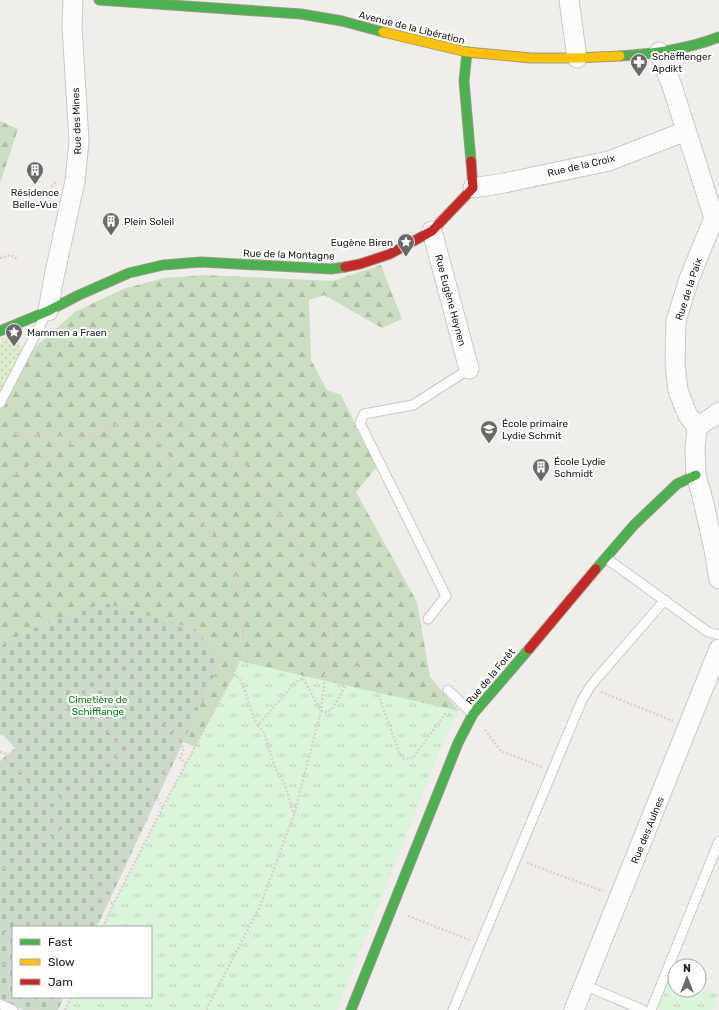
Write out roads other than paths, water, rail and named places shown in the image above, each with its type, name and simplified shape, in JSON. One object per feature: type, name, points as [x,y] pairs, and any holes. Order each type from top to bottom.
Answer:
[{"type":"street","name":"Rue des Mines","points":[[48,311],[74,185],[79,142],[72,26],[72,0]]},
{"type":"street","name":"Avenue de la Libération","points":[[99,0],[302,14],[342,21],[467,52],[531,58],[576,58],[659,52],[703,43],[719,37]]},
{"type":"street","points":[[569,0],[576,58]]},
{"type":"street","points":[[467,52],[464,80],[473,188]]},
{"type":"street","name":"Rue de la Paix","points":[[659,52],[717,219],[689,279],[676,321],[675,364],[678,390],[687,414],[697,427]]},
{"type":"street","name":"Rue de la Croix","points":[[473,188],[608,161],[686,131]]},
{"type":"street","name":"Rue de la Montagne","points":[[0,331],[48,311],[79,295],[129,273],[163,265],[201,262],[331,269],[360,264],[390,254],[432,231],[473,188]]},
{"type":"street","name":"Rue Eugène Heynen","points":[[432,231],[469,369]]},
{"type":"street","points":[[719,412],[697,427],[695,449],[696,475],[713,542],[719,579]]},
{"type":"street","name":"Rue de la Forêt","points":[[351,1010],[458,743],[473,714],[634,525],[677,484],[696,475]]},
{"type":"street","name":"Rue des Aulnes","points":[[574,1010],[719,649]]},
{"type":"lane","points":[[0,403],[48,311]]},
{"type":"lane","points":[[428,619],[446,596],[360,423],[364,414],[413,405],[469,369]]},
{"type":"lane","points":[[606,558],[708,632],[719,635]]},
{"type":"lane","points":[[453,1010],[582,700],[590,687],[665,600]]},
{"type":"lane","points":[[448,690],[473,714]]},
{"type":"lane","points":[[651,1010],[719,841]]},
{"type":"lane","points":[[584,986],[642,1010]]},
{"type":"lane","points":[[0,1004],[13,1010]]},
{"type":"place","name":"Schëfflenger Apdikt","points":[[639,77]]},
{"type":"place","name":"Résidence Belle-Vue","points":[[35,185]]},
{"type":"place","name":"Plein Soleil","points":[[111,236]]},
{"type":"place","name":"Eugène Biren","points":[[406,257]]},
{"type":"place","name":"Mammen a Fraen","points":[[14,347]]},
{"type":"place","name":"École primaire Lydie Schmit","points":[[489,444]]},
{"type":"place","name":"École Lydie Schmidt","points":[[541,482]]},
{"type":"park label","name":"Cimetière de Schifflange","points":[[98,704]]}]
